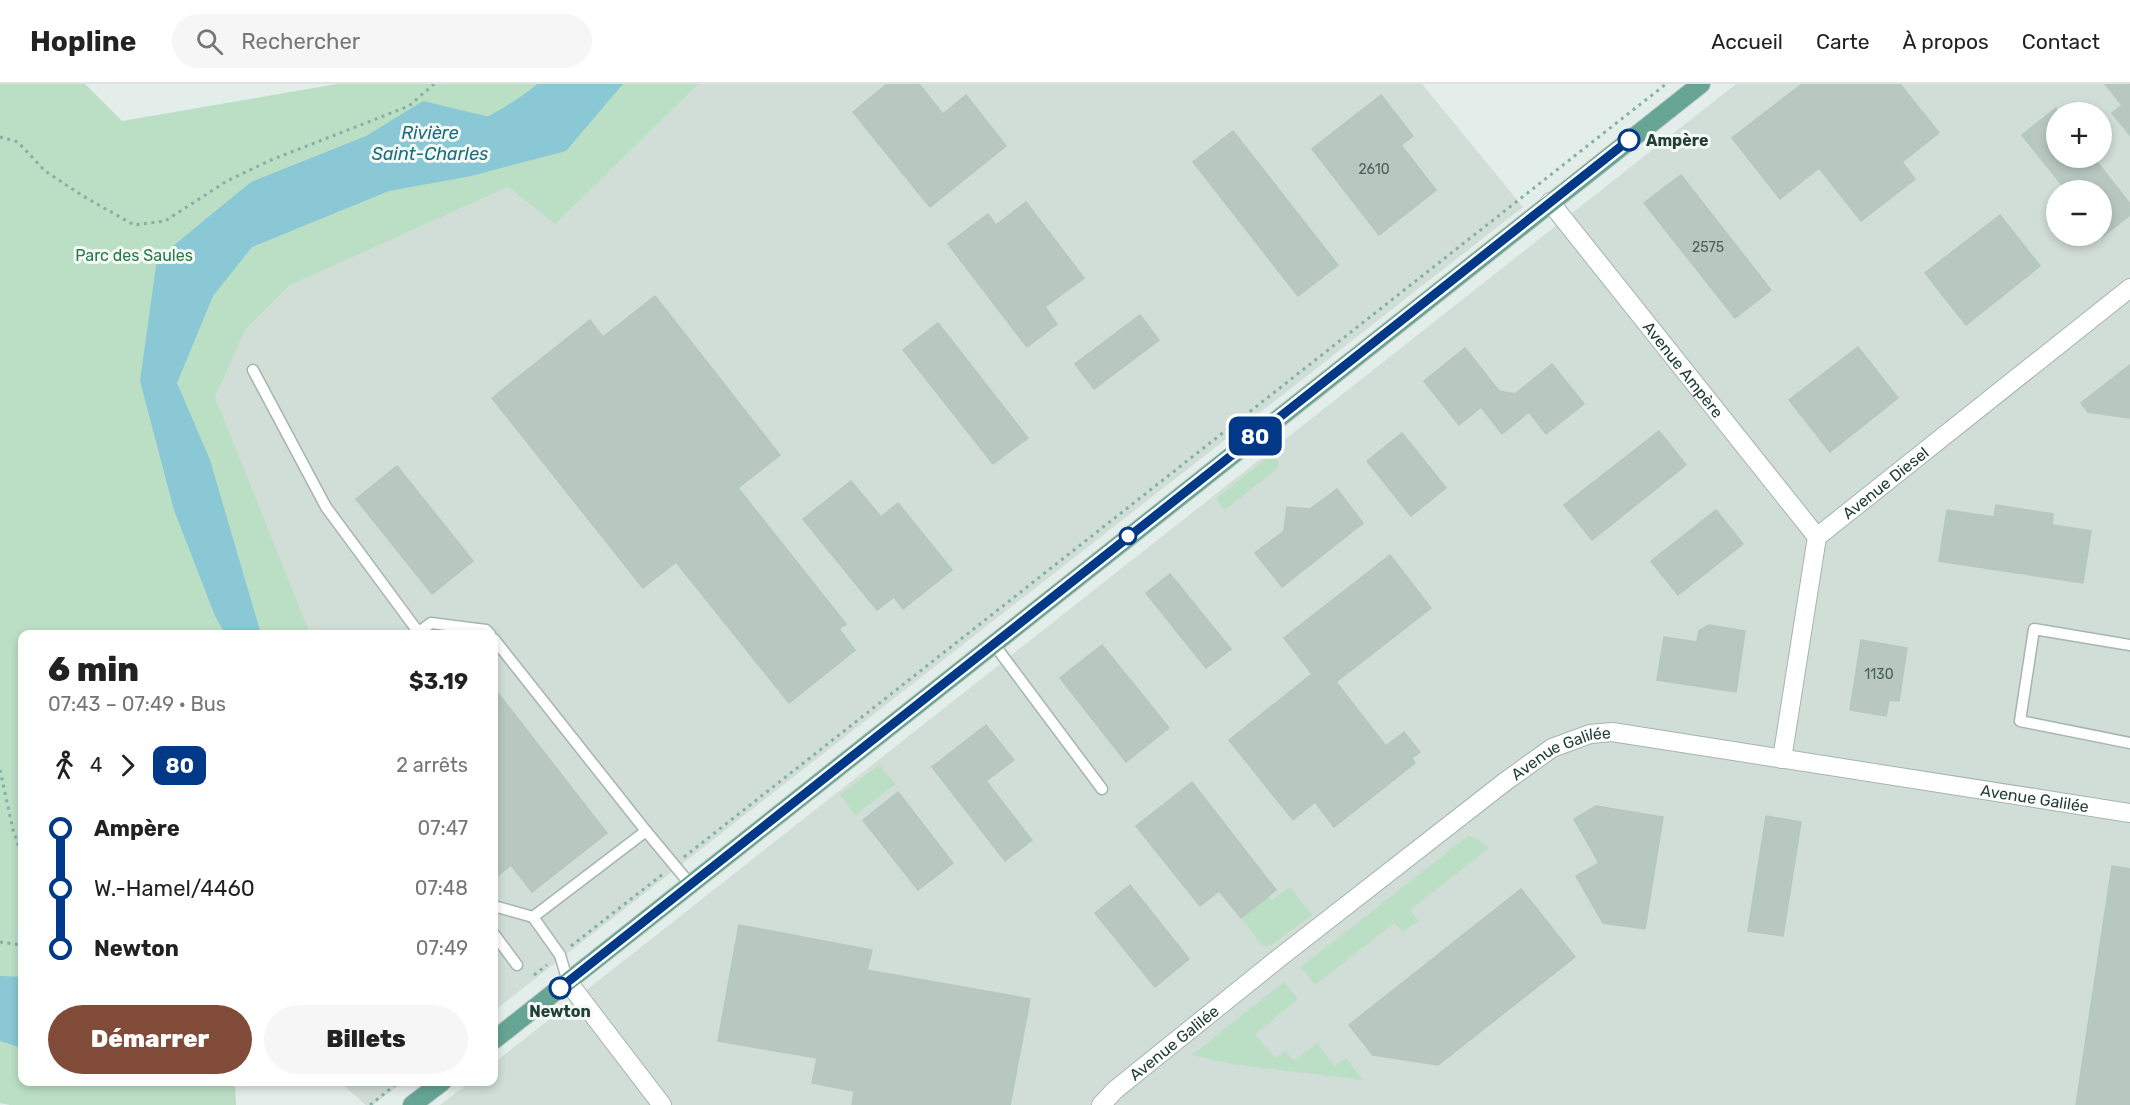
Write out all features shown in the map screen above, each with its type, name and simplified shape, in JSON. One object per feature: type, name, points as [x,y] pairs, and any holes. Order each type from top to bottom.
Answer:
[{"type":"main road","points":[[498,1037],[1699,85]]},
{"type":"main road","points":[[412,1105],[437,1086]]},
{"type":"street","name":"Avenue Ampère","points":[[1550,202],[1817,537]]},
{"type":"street","name":"Avenue Diesel","points":[[1817,537],[2130,288]]},
{"type":"street","points":[[1782,759],[1817,537]]},
{"type":"street","name":"Avenue Galilée","points":[[1101,1105],[1115,1090],[1279,958],[1506,781],[1552,748],[1590,734],[1612,732],[2130,813]]},
{"type":"street","points":[[568,982],[662,1105]]},
{"type":"lane","points":[[253,370],[326,507],[415,630]]},
{"type":"lane","points":[[423,630],[431,623],[486,630]]},
{"type":"lane","points":[[2130,645],[2034,629],[2020,722],[2130,742]]},
{"type":"lane","points":[[993,643],[1102,789]]},
{"type":"lane","points":[[498,644],[645,831],[690,884]]},
{"type":"lane","points":[[533,917],[645,831]]},
{"type":"lane","points":[[498,907],[533,917],[560,955],[568,982]]},
{"type":"lane","points":[[498,939],[517,965]]},
{"type":"path","points":[[0,137],[18,141],[45,171],[134,225],[165,221],[227,181],[271,160],[408,106],[434,84]]},
{"type":"path","points":[[698,845],[1666,84]]},
{"type":"path","points":[[0,770],[18,844]]},
{"type":"path","points":[[570,947],[654,880]]},
{"type":"path","points":[[0,942],[18,944]]},
{"type":"path","points":[[534,975],[543,968]]},
{"type":"path","points":[[370,1105],[394,1086]]},
{"type":"shaded area","points":[[699,84],[1422,84],[1523,207],[498,1008],[498,630],[306,630],[215,397],[246,329],[289,286],[508,187],[555,224]]},
{"type":"shaded area","points":[[1736,84],[2130,84],[2130,1105],[440,1105],[465,1086],[498,1086],[498,1060]]},
{"type":"shaded area","points":[[345,1086],[398,1086],[373,1105],[366,1105]]},
{"type":"green space","name":"Parc des Saules","points":[[0,84],[85,84],[122,121],[337,84],[699,84],[555,224],[508,187],[289,286],[246,329],[215,397],[308,630],[18,630],[18,1086],[235,1086],[236,1105],[10,1105],[0,1103]]},
{"type":"green space","points":[[1273,456],[1279,464],[1277,469],[1226,509],[1222,508],[1217,498],[1268,457]]},
{"type":"green space","points":[[879,765],[896,784],[855,815],[840,795]]},
{"type":"green space","points":[[1468,836],[1478,839],[1489,848],[1410,910],[1418,921],[1403,932],[1394,923],[1315,985],[1301,967]]},
{"type":"green space","points":[[1290,887],[1312,915],[1270,946],[1263,946],[1241,918],[1267,897],[1272,900]]},
{"type":"green space","points":[[1284,982],[1298,999],[1255,1034],[1275,1058],[1285,1051],[1294,1061],[1317,1043],[1335,1066],[1346,1058],[1363,1080],[1232,1064],[1192,1055]]},
{"type":"water","name":"Rivière Saint-Charles","points":[[563,84],[623,84],[566,151],[471,176],[389,191],[252,247],[213,296],[177,383],[210,460],[260,630],[223,630],[215,616],[174,510],[140,381],[157,259],[251,182],[366,136],[423,101],[519,124]]},
{"type":"water","points":[[0,976],[18,977],[18,1047],[0,1041]]},
{"type":"building","points":[[887,84],[919,84],[943,114],[966,95],[1006,146],[930,207],[853,112]]},
{"type":"building","points":[[1802,84],[1900,84],[1939,133],[1902,162],[1915,179],[1861,221],[1819,168],[1780,199],[1732,138]]},
{"type":"building","points":[[2105,84],[2130,84],[2130,135],[2112,113],[2122,105]]},
{"type":"building","points":[[1381,95],[1413,136],[1401,145],[1436,190],[1379,235],[1312,149]]},
{"type":"building","points":[[2046,116],[2046,165],[2022,135]]},
{"type":"building","points":[[1233,131],[1338,265],[1298,296],[1193,162]]},
{"type":"building","points":[[2048,168],[2102,168],[2111,180],[2058,180]]},
{"type":"building","points":[[1681,175],[1771,290],[1735,318],[1644,203]]},
{"type":"building","points":[[2112,181],[2130,204],[2130,215],[2112,229]]},
{"type":"building","points":[[1026,202],[1084,278],[1045,307],[1057,324],[1027,347],[948,244],[988,214],[996,225]]},
{"type":"building","points":[[2000,215],[2040,266],[1966,325],[1925,273]]},
{"type":"building","points":[[655,296],[780,455],[738,488],[846,624],[839,629],[855,650],[789,703],[676,562],[643,588],[492,398],[590,320],[603,337]]},
{"type":"building","points":[[1140,315],[1159,340],[1094,389],[1075,364]]},
{"type":"building","points":[[938,323],[1028,438],[993,464],[903,350]]},
{"type":"building","points":[[1858,347],[1898,398],[1830,452],[1789,400]]},
{"type":"building","points":[[1465,348],[1499,391],[1515,394],[1552,364],[1584,404],[1546,434],[1529,412],[1502,434],[1481,407],[1459,425],[1424,381]]},
{"type":"building","points":[[2130,365],[2130,418],[2088,412],[2081,403]]},
{"type":"building","points":[[1659,431],[1686,465],[1592,540],[1564,505]]},
{"type":"building","points":[[1402,433],[1446,488],[1411,516],[1367,461]]},
{"type":"building","points":[[397,466],[473,561],[432,594],[356,499]]},
{"type":"building","points":[[851,481],[881,517],[898,503],[952,570],[903,609],[894,597],[877,610],[803,519]]},
{"type":"building","points":[[1337,489],[1363,523],[1282,587],[1255,553],[1284,531],[1287,507],[1310,509]]},
{"type":"building","points":[[1996,505],[2053,514],[2052,525],[2091,531],[2083,583],[1939,561],[1947,510],[1994,517]]},
{"type":"building","points":[[1716,510],[1743,544],[1678,595],[1651,561]]},
{"type":"building","points":[[1390,555],[1431,608],[1336,682],[1386,746],[1404,732],[1420,752],[1412,758],[1415,763],[1334,827],[1315,802],[1293,820],[1229,740],[1312,674],[1284,638]]},
{"type":"building","points":[[1170,574],[1231,649],[1206,668],[1146,593]]},
{"type":"building","points":[[1709,625],[1745,631],[1736,692],[1657,680],[1664,637],[1697,642],[1699,631]]},
{"type":"building","points":[[1861,640],[1907,648],[1899,701],[1889,700],[1886,716],[1850,710]]},
{"type":"building","points":[[1102,645],[1169,728],[1126,762],[1060,678]]},
{"type":"building","points":[[498,693],[607,833],[532,892],[511,865],[498,876]]},
{"type":"building","points":[[986,725],[1014,760],[986,781],[1032,840],[1005,861],[932,767]]},
{"type":"building","points":[[1192,782],[1276,890],[1241,918],[1219,891],[1200,906],[1136,826]]},
{"type":"building","points":[[898,792],[953,863],[918,890],[863,820]]},
{"type":"building","points":[[1596,806],[1663,817],[1645,929],[1603,923],[1576,876],[1599,863],[1574,819]]},
{"type":"building","points":[[1766,816],[1801,822],[1783,936],[1748,931]]},
{"type":"building","points":[[2112,866],[2130,869],[2130,1105],[2076,1105]]},
{"type":"building","points":[[1130,885],[1189,959],[1155,987],[1095,913]]},
{"type":"building","points":[[1521,889],[1575,957],[1438,1065],[1373,1055],[1349,1025]]},
{"type":"building","points":[[739,925],[872,950],[867,970],[1030,999],[1010,1105],[852,1105],[854,1091],[812,1083],[817,1058],[718,1041]]},
{"type":"waterway","name":"Rivière Saint-Charles","points":[[474,143],[531,110],[561,84]]},
{"type":"bus line","name":"80","points":[[560,988],[1629,140]]},
{"type":"place","name":"Ampère","points":[[1629,140]]},
{"type":"place","name":"Newton","points":[[560,988]]}]
